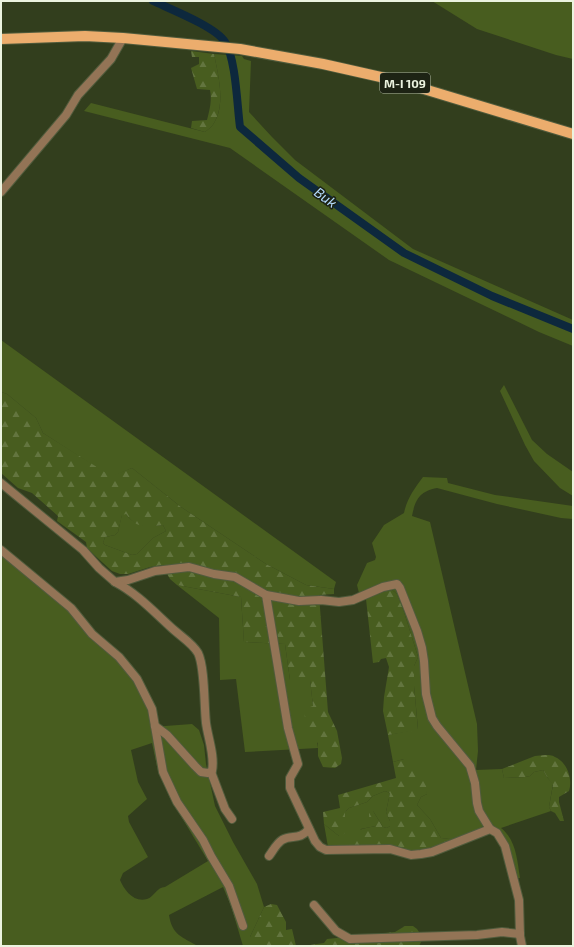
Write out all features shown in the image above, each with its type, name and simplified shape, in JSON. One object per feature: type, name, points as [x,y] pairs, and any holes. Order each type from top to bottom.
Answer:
[{"type":"main road","name":"M-I 109","points":[[1,39],[85,36],[240,49],[323,64],[394,80],[573,134]]},
{"type":"street","points":[[1,192],[66,114],[78,95],[110,59],[123,38]]},
{"type":"street","points":[[1,483],[83,550],[99,568],[115,582],[128,588],[150,607],[190,644],[197,653],[201,662],[204,706],[213,769],[211,772],[225,809],[232,819]]},
{"type":"street","points":[[1,550],[71,608],[92,634],[129,668],[137,679],[146,694],[152,709],[163,772],[177,802],[203,840],[229,886],[243,926]]},
{"type":"street","points":[[115,582],[128,580],[155,571],[189,567],[214,574],[235,577],[266,596],[299,601],[320,600],[339,602],[353,600],[383,586],[396,584],[400,588],[422,648],[426,694],[432,718],[470,766],[475,782],[477,803],[490,829],[497,833],[505,846],[519,900],[520,934],[522,946]]},
{"type":"street","points":[[266,596],[288,728],[291,742],[298,760],[296,769],[290,778],[290,788],[315,841],[320,847],[326,850],[390,849],[411,855],[432,852],[490,829]]},
{"type":"street","points":[[155,726],[167,735],[201,772],[211,772]]},
{"type":"street","points":[[269,856],[282,840],[299,837],[305,834],[309,829]]},
{"type":"street","points":[[314,905],[336,931],[350,939],[477,935],[502,932],[520,934]]},
{"type":"green space","points":[[432,1],[573,1],[573,59],[556,55],[477,29]]},
{"type":"green space","points":[[191,51],[214,54],[217,71],[220,89],[220,107],[214,123],[205,132],[191,128],[192,121],[207,120],[211,97],[210,90],[197,89],[191,68],[199,64],[199,57],[192,57]]},
{"type":"green space","points":[[214,54],[242,56],[244,59],[251,61],[249,112],[295,160],[413,249],[573,320],[573,346],[539,332],[389,260],[230,148],[84,111],[91,103],[205,132],[214,123],[220,107],[220,89]]},
{"type":"green space","points":[[1,340],[336,582],[334,589],[306,585],[266,564],[181,507],[132,468],[111,477],[43,433],[36,418],[7,394],[1,392]]},
{"type":"green space","points":[[504,385],[532,440],[547,454],[573,472],[573,496],[560,488],[534,461],[500,391]]},
{"type":"green space","points":[[1,392],[7,394],[36,418],[43,433],[111,476],[132,468],[181,507],[266,564],[306,585],[334,589],[334,594],[319,595],[328,712],[337,731],[342,758],[341,764],[335,768],[323,767],[318,756],[318,743],[307,736],[304,709],[313,706],[310,680],[290,680],[285,644],[244,642],[241,597],[177,585],[170,579],[162,565],[128,574],[120,574],[112,571],[87,548],[86,542],[57,521],[58,516],[32,493],[18,488],[1,473]],"holes":[[[126,514],[130,519],[142,526],[163,525],[166,531],[153,538],[137,554],[132,555],[103,543],[105,537],[115,535],[118,532],[122,515]]]},
{"type":"green space","points":[[423,477],[447,478],[448,483],[495,495],[573,506],[573,519],[561,518],[497,504],[437,488],[431,489],[422,494],[416,501],[412,516],[430,522],[477,724],[478,751],[476,770],[502,769],[504,778],[530,776],[534,772],[543,770],[553,784],[549,807],[551,811],[501,828],[513,844],[517,857],[520,878],[517,878],[508,847],[483,821],[483,826],[481,828],[451,842],[450,839],[441,838],[430,819],[417,805],[421,797],[427,794],[423,782],[413,768],[404,759],[393,762],[388,735],[418,729],[414,686],[414,666],[418,657],[404,612],[397,594],[392,590],[395,581],[389,581],[359,593],[357,585],[367,563],[375,560],[376,557],[372,543],[384,525],[404,513],[409,498]]},
{"type":"green space","points":[[122,514],[126,514],[138,524],[153,526],[163,525],[166,531],[153,538],[137,554],[132,555],[105,545],[103,543],[105,537],[115,535],[118,532]]},
{"type":"green space","points":[[1,554],[68,609],[127,670],[149,709],[152,727],[192,724],[199,730],[204,745],[206,764],[215,806],[233,842],[257,884],[264,907],[250,937],[250,946],[243,946],[231,906],[223,887],[169,915],[170,922],[175,931],[183,938],[198,946],[1,946]],"holes":[[[152,743],[158,771],[170,798],[208,861],[165,887],[162,887],[149,898],[142,900],[130,895],[120,880],[123,873],[148,857],[129,822],[128,816],[147,799],[138,782],[131,750]]]},
{"type":"green space","points":[[177,585],[241,597],[244,642],[285,644],[290,680],[310,680],[318,748],[245,752],[236,679],[220,680],[219,618]]},
{"type":"green space","points":[[392,590],[397,594],[404,612],[418,657],[414,666],[414,686],[418,730],[388,735],[383,711],[389,667],[386,658],[381,659],[379,662],[373,663],[366,599],[385,591]]},
{"type":"green space","points":[[550,755],[559,759],[568,771],[570,781],[569,791],[559,797],[564,821],[560,821],[549,807],[553,785],[543,770],[534,772],[530,776],[504,778],[502,769],[535,756]]},
{"type":"green space","points":[[410,759],[418,767],[420,776],[426,781],[427,794],[421,797],[417,805],[430,819],[441,838],[450,839],[451,842],[436,848],[416,852],[352,847],[352,841],[355,833],[362,829],[376,826],[369,818],[369,813],[373,811],[383,827],[387,828],[390,826],[390,821],[386,812],[390,793],[385,791],[373,796],[367,802],[349,808],[345,812],[345,833],[342,836],[339,836],[324,824],[323,812],[340,808],[338,795],[396,778],[393,762]]},
{"type":"green space","points":[[385,791],[390,793],[386,812],[390,821],[390,826],[387,828],[383,827],[373,811],[376,826],[361,829],[352,847],[346,848],[345,845],[328,847],[324,824],[339,836],[345,833],[345,812],[349,808],[367,802],[373,796]]},
{"type":"green space","points":[[271,904],[277,905],[286,922],[286,930],[292,929],[296,946],[250,946],[250,937],[264,907]]},
{"type":"green space","points":[[405,926],[413,926],[417,929],[423,938],[419,946],[303,946],[324,943],[327,939],[395,932]]},
{"type":"waterway","name":"Buk","points":[[153,1],[212,30],[225,42],[232,59],[240,127],[299,178],[404,253],[492,296],[573,329]]}]
